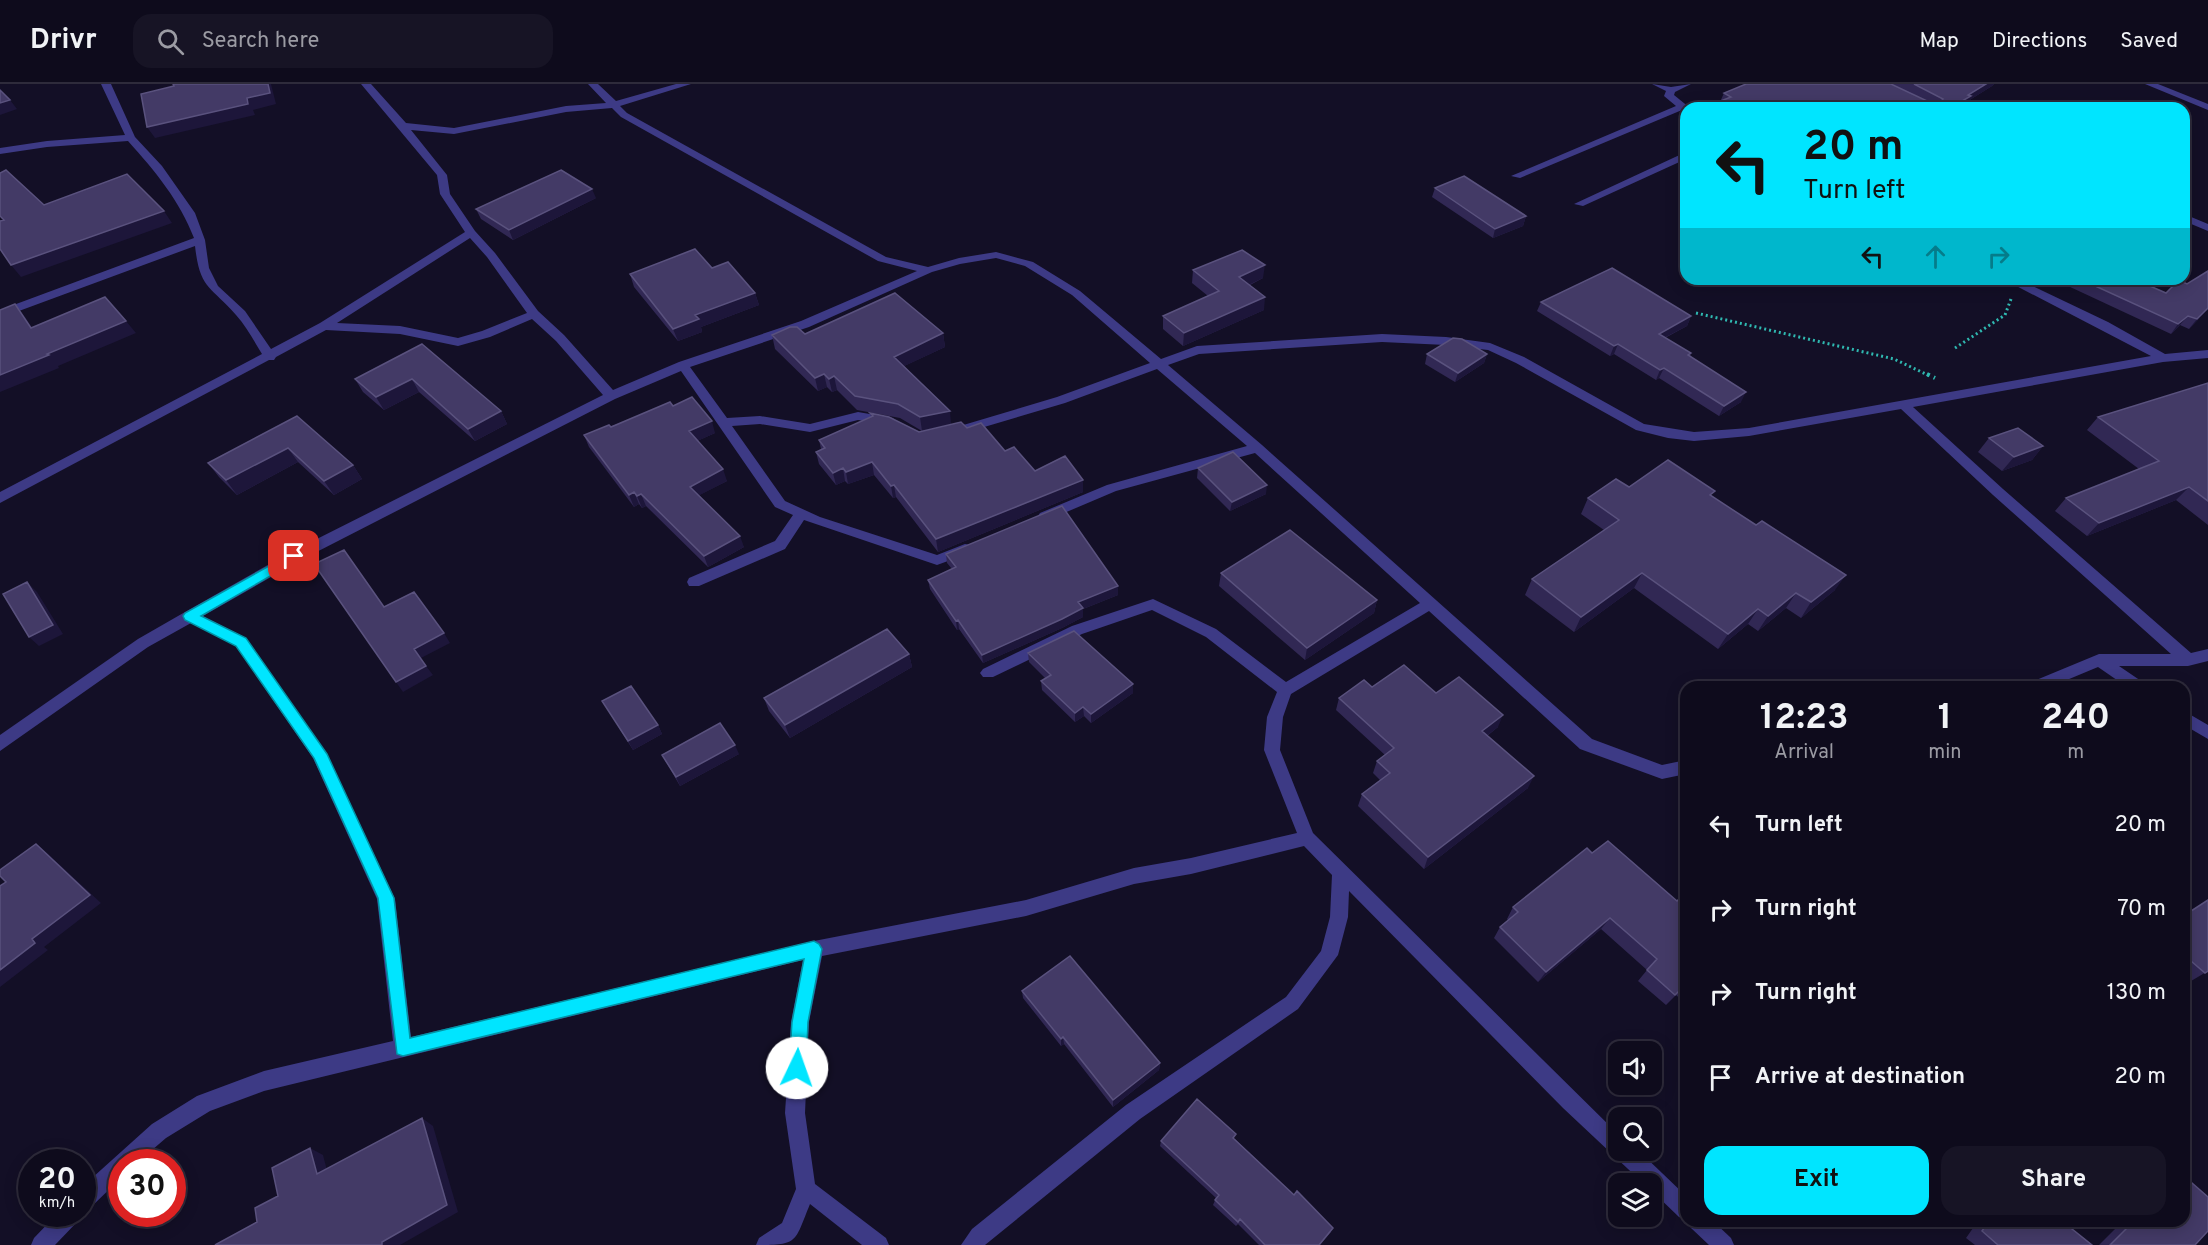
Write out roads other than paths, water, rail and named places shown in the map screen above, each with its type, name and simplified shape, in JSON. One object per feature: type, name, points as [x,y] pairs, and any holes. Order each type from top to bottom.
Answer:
[{"type":"street","points":[[106,84],[131,138],[158,168],[190,213],[200,240],[203,268],[213,288],[241,313],[270,357]]},
{"type":"street","points":[[366,84],[442,175],[445,194],[471,233],[491,255],[534,314],[560,338],[611,396]]},
{"type":"street","points":[[593,84],[624,115],[701,160],[751,184],[804,218],[882,259],[928,270]]},
{"type":"street","points":[[402,126],[454,131],[566,109],[613,105],[686,84]]},
{"type":"street","points":[[1658,84],[1671,90],[1686,84]]},
{"type":"street","points":[[2150,84],[2208,107]]},
{"type":"street","points":[[1671,90],[1669,96],[1680,105]]},
{"type":"street","points":[[1516,176],[1680,110]]},
{"type":"street","points":[[0,151],[47,144],[131,138]]},
{"type":"street","points":[[1579,204],[1680,159]]},
{"type":"street","points":[[2190,220],[2208,228]]},
{"type":"street","points":[[0,498],[270,357],[324,326],[471,233]]},
{"type":"street","points":[[0,314],[200,240]]},
{"type":"street","points":[[0,744],[143,643],[294,556],[611,396],[683,365],[806,324],[928,270],[959,261],[996,255],[1029,264],[1076,292],[1257,448],[1586,744],[1662,772],[1680,768]]},
{"type":"street","points":[[2020,285],[2096,321],[2163,358]]},
{"type":"street","points":[[324,326],[400,330],[458,342],[486,334],[534,314]]},
{"type":"street","points":[[954,431],[1061,400],[1197,350],[1291,342],[1382,338],[1446,341],[1490,347],[1515,357],[1640,427],[1679,437],[1720,437],[2163,358],[2208,354]]},
{"type":"street","points":[[683,365],[780,504],[815,520],[937,560],[981,542]]},
{"type":"street","points":[[1904,405],[1998,492],[2188,660]]},
{"type":"street","points":[[722,423],[760,420],[810,428],[858,416],[896,423],[904,428]]},
{"type":"street","points":[[1035,520],[1112,488],[1257,448]]},
{"type":"street","points":[[694,582],[780,545],[801,514]]},
{"type":"street","points":[[988,673],[1077,630],[1153,604],[1211,633],[1285,690]]},
{"type":"street","points":[[1429,604],[1285,690],[1275,717],[1272,750],[1307,838],[1608,1137]]},
{"type":"street","points":[[189,616],[241,642],[320,754],[386,898],[403,1048]]},
{"type":"street","points":[[2048,681],[2099,660],[2188,660],[2208,656]]},
{"type":"street","points":[[2099,660],[2130,681]]},
{"type":"street","points":[[2190,721],[2208,733]]},
{"type":"street","points":[[138,1149],[159,1131],[204,1103],[264,1081],[814,949],[1026,908],[1134,876],[1191,866],[1307,838]]},
{"type":"street","points":[[971,1245],[979,1236],[1132,1112],[1292,1003],[1329,955],[1339,917],[1341,872]]},
{"type":"street","points":[[766,1245],[789,1230],[806,1189],[795,1113],[800,1022],[814,949]]},
{"type":"street","points":[[1635,1161],[1680,1204]]},
{"type":"street","points":[[96,1188],[108,1177]]},
{"type":"street","points":[[806,1189],[879,1245]]},
{"type":"street","points":[[41,1245],[58,1227]]},
{"type":"street","points":[[1704,1227],[1724,1245]]}]
